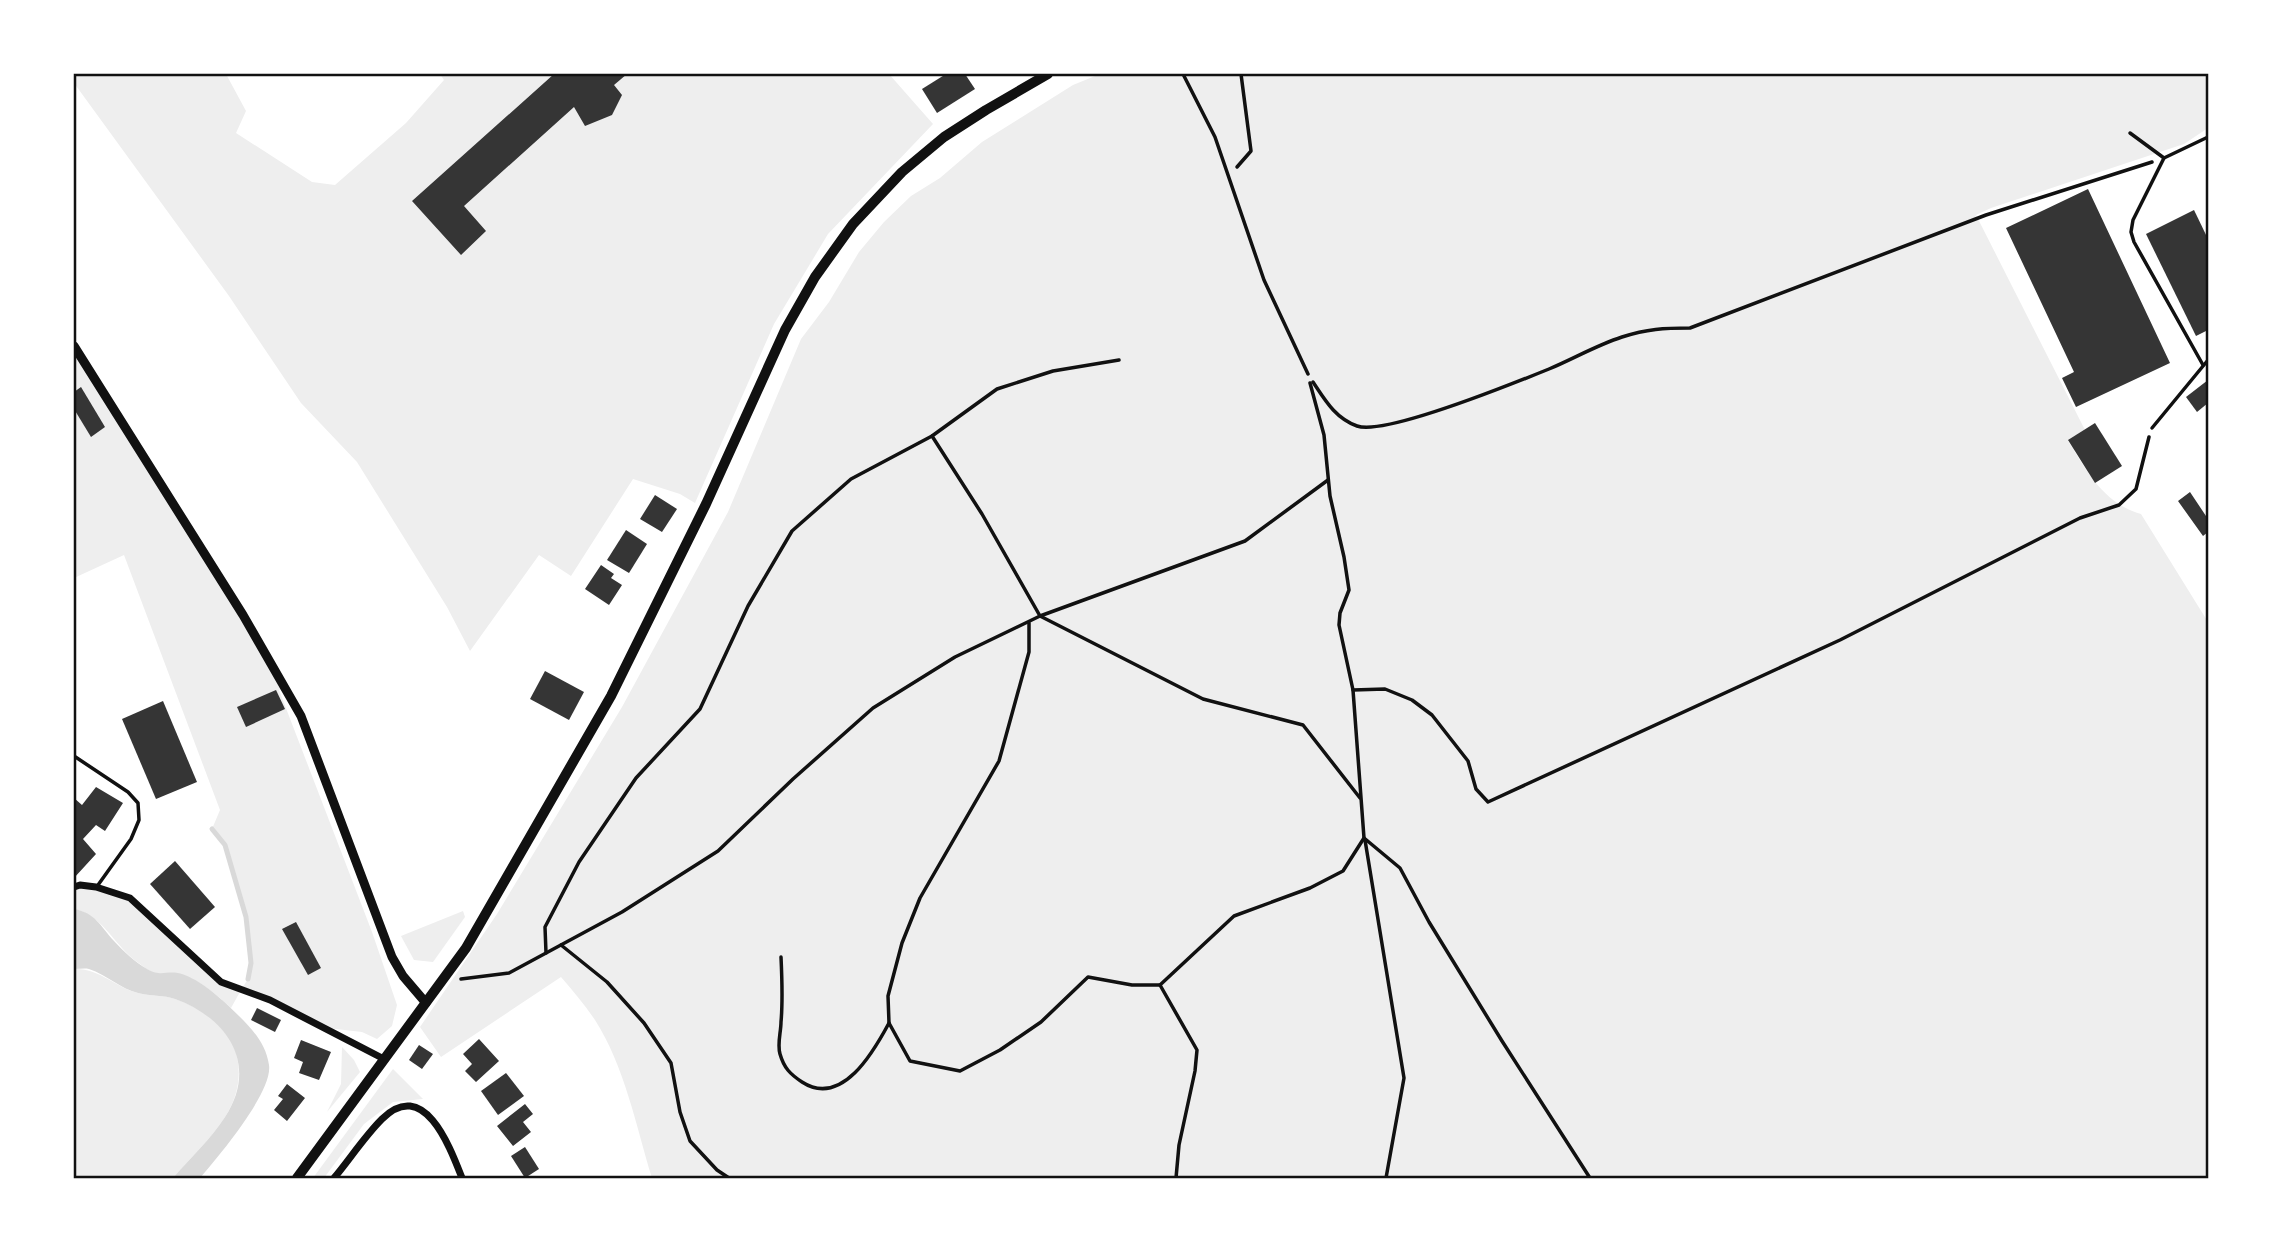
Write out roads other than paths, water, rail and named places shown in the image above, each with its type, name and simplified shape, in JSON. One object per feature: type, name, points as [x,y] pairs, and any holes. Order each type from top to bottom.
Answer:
[{"type":"main road","points":[[297,1178],[467,948],[611,696],[706,504],[785,330],[815,276],[852,224],[902,172],[955,130],[1048,74]]},
{"type":"street","points":[[74,346],[243,615],[301,716],[392,957],[403,976],[426,1003]]},
{"type":"street","points":[[74,887],[96,887],[130,898],[221,982],[270,1000],[384,1059]]},
{"type":"street","points":[[334,1178],[383,1118],[398,1108],[408,1106],[418,1107],[429,1116],[445,1140],[462,1178]]},
{"type":"lane","points":[[1183,74],[1215,137],[1264,280],[1308,374]]},
{"type":"lane","points":[[2130,133],[2164,158]]},
{"type":"lane","points":[[2203,365],[2131,233],[2133,220],[2164,158],[2208,137]]},
{"type":"lane","points":[[2152,428],[2208,360]]},
{"type":"lane","points":[[74,755],[128,792],[138,803],[139,820],[131,839],[96,887]]},
{"type":"waterway","points":[[212,829],[225,845],[246,917],[251,963],[248,979]]}]
